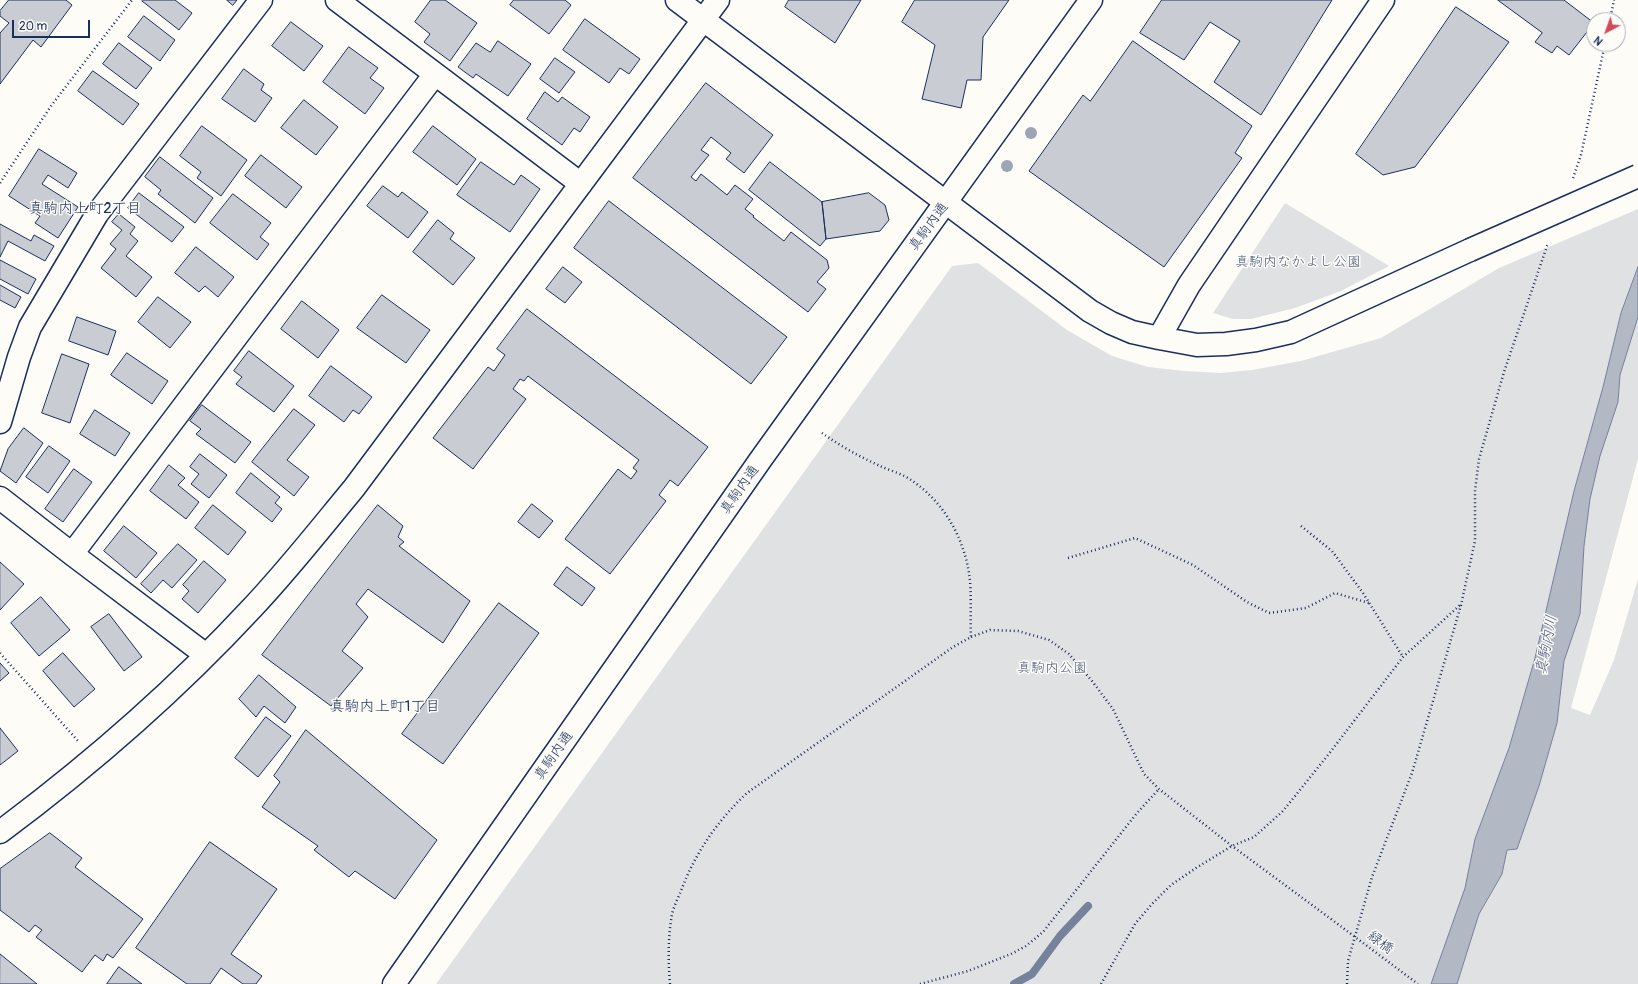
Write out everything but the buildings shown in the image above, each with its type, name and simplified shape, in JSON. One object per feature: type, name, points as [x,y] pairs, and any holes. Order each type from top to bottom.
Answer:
[{"type":"main road","points":[[0,422],[19,357],[30,327],[97,214],[261,0]]},
{"type":"main road","points":[[337,0],[580,184]]},
{"type":"main road","points":[[677,0],[1090,311],[1111,323],[1132,332],[1197,345],[1226,344],[1291,332],[1470,250],[1638,176]]},
{"type":"main road","points":[[0,832],[35,806],[121,736],[206,655],[258,602],[298,556],[354,488],[718,0]]},
{"type":"main road","name":"真駒内通","points":[[394,984],[761,459],[1091,0]]},
{"type":"main road","points":[[1159,338],[1189,285],[1383,0]]},
{"type":"main road","points":[[72,554],[435,74]]},
{"type":"main road","points":[[0,498],[206,655]]},
{"type":"path","points":[[0,183],[51,106],[132,0]]},
{"type":"path","points":[[1612,12],[1614,0]]},
{"type":"path","points":[[1570,184],[1581,155],[1602,52]]},
{"type":"path","points":[[1347,984],[1348,961],[1372,877],[1412,773],[1461,605],[1475,541],[1475,491],[1478,459],[1504,372],[1549,241]]},
{"type":"path","points":[[822,433],[844,448],[911,480],[934,499],[951,521],[962,546],[969,574],[971,637]]},
{"type":"path","points":[[1301,526],[1332,551],[1369,603],[1403,657]]},
{"type":"path","points":[[1068,558],[1135,538],[1193,565],[1247,602],[1269,613],[1306,608],[1336,593],[1369,603]]},
{"type":"path","points":[[1101,984],[1135,924],[1152,904],[1171,885],[1196,868],[1232,846],[1254,837],[1282,811],[1328,755],[1403,657],[1461,605]]},
{"type":"path","name":"緑橋","points":[[670,984],[668,954],[672,912],[687,873],[707,838],[729,809],[747,793],[953,648],[971,637],[990,630],[1018,631],[1049,640],[1069,654],[1113,709],[1144,774],[1159,789],[1232,846],[1418,984]]},
{"type":"path","points":[[0,653],[93,759]]},
{"type":"path","points":[[920,984],[968,971],[1026,946],[1042,932],[1137,813],[1159,789]]},
{"type":"green space","name":"真駒内なかよし公園","points":[[1285,203],[1389,266],[1341,291],[1295,308],[1251,319],[1233,319],[1213,313]]},
{"type":"green space","name":"真駒内公園","points":[[1638,209],[1638,459],[1571,708],[1590,715],[1614,660],[1638,579],[1638,984],[436,984],[952,266],[978,263],[1067,330],[1112,356],[1148,367],[1221,373],[1252,370],[1301,361],[1381,338],[1499,268]]},
{"type":"water","name":"真駒内川","points":[[1638,267],[1638,317],[1620,375],[1618,402],[1600,456],[1590,499],[1584,546],[1580,614],[1564,661],[1557,723],[1539,786],[1517,849],[1507,850],[1502,874],[1479,914],[1457,984],[1431,984],[1465,888],[1475,839],[1509,748],[1535,658],[1574,491],[1603,387],[1621,313]]},
{"type":"waterway","points":[[1014,984],[1032,974],[1060,936],[1088,906]]},
{"type":"district","name":"真駒内上町2丁目","points":[[85,209]]},
{"type":"district","name":"真駒内上町1丁目","points":[[385,707]]}]
